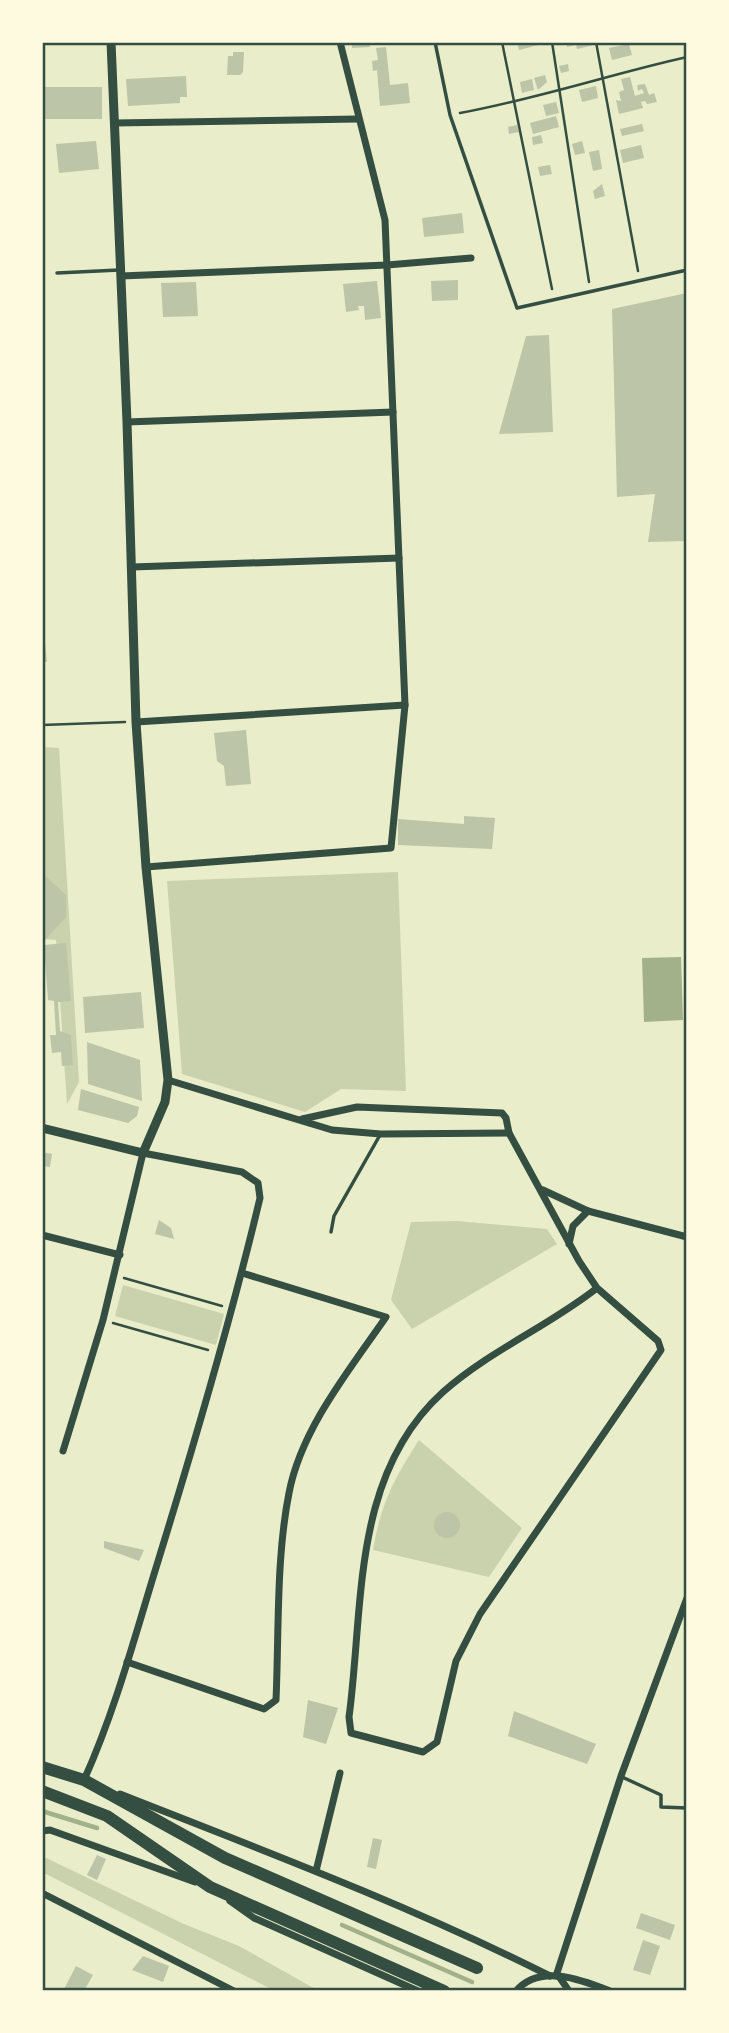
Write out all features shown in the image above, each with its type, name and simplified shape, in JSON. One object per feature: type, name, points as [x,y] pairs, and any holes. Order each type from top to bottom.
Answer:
[{"type":"main road","points":[[42,1767],[84,1780],[225,1858],[477,1968]]},
{"type":"main road","points":[[42,1791],[107,1816],[210,1887],[443,1991]]},
{"type":"street","points":[[63,1451],[103,1320],[143,1153],[165,1102],[168,1080],[146,867],[136,722],[111,42]]},
{"type":"street","points":[[146,867],[391,848],[405,705],[385,220],[357,119],[340,42]]},
{"type":"street","points":[[115,123],[357,119]]},
{"type":"street","points":[[121,273],[387,265],[471,258]]},
{"type":"street","points":[[127,422],[393,412]]},
{"type":"street","points":[[132,567],[399,558]]},
{"type":"street","points":[[136,722],[405,705]]},
{"type":"street","points":[[168,1080],[332,1130],[381,1134],[509,1133]]},
{"type":"street","points":[[302,1119],[357,1107],[502,1113],[506,1118],[509,1133],[542,1190],[569,1245],[597,1287],[658,1341],[661,1350],[480,1614],[456,1661],[437,1742],[423,1752],[351,1733],[349,1717],[365,1549],[371,1516],[392,1460],[422,1416],[442,1393],[471,1370],[566,1312],[597,1287]]},
{"type":"street","points":[[42,1128],[143,1153],[242,1172],[258,1183],[260,1198],[221,1354],[127,1662],[97,1751],[84,1780],[316,1871],[491,1946],[555,1977],[569,1991]]},
{"type":"street","points":[[542,1190],[588,1211],[687,1237]]},
{"type":"street","points":[[569,1245],[573,1226],[588,1211]]},
{"type":"street","points":[[42,1235],[120,1255]]},
{"type":"street","points":[[127,1662],[264,1709],[276,1700],[281,1578],[289,1492],[316,1422],[386,1317],[242,1273]]},
{"type":"street","points":[[555,1977],[621,1776],[687,1598]]},
{"type":"street","points":[[316,1871],[340,1773]]},
{"type":"street","points":[[42,1831],[50,1830],[210,1887],[254,1918],[418,1991]]},
{"type":"street","points":[[42,1893],[234,1991]]},
{"type":"street","points":[[516,1991],[530,1979],[555,1977],[580,1980],[610,1991]]},
{"type":"lane","points":[[435,42],[450,115],[517,308],[687,270]]},
{"type":"lane","points":[[57,273],[121,273]]},
{"type":"lane","points":[[331,1233],[334,1216],[381,1134]]},
{"type":"lane","points":[[621,1776],[661,1795],[661,1807],[687,1808]]},
{"type":"path","points":[[502,42],[555,300]]},
{"type":"path","points":[[552,42],[591,292]]},
{"type":"path","points":[[596,42],[640,282]]},
{"type":"path","points":[[450,115],[514,103],[560,87],[687,57]]},
{"type":"path","points":[[42,725],[52,727],[136,722]]},
{"type":"path","points":[[114,1275],[234,1310]]},
{"type":"path","points":[[103,1320],[221,1354]]},
{"type":"shaded area","points":[[42,747],[59,748],[79,1082],[67,1104],[56,940],[42,939]]},
{"type":"shaded area","points":[[398,872],[406,1091],[341,1089],[305,1112],[182,1074],[167,881]]},
{"type":"shaded area","points":[[681,957],[683,1020],[644,1022],[642,958]]},
{"type":"shaded area","points":[[457,1221],[547,1229],[557,1244],[412,1329],[391,1300],[411,1222]]},
{"type":"shaded area","points":[[123,1285],[224,1314],[216,1345],[115,1316]]},
{"type":"shaded area","points":[[419,1440],[522,1528],[489,1577],[373,1550],[380,1518],[390,1492]]},
{"type":"shaded area","points":[[42,1856],[184,1924],[239,1946],[319,1991],[275,1991],[42,1872]]},
{"type":"building","points":[[352,42],[370,42],[370,47],[352,48]]},
{"type":"building","points":[[517,42],[546,42],[546,43],[519,50]]},
{"type":"building","points":[[566,42],[593,42],[594,45],[577,49],[576,45],[567,47]]},
{"type":"building","points":[[629,44],[632,55],[612,60],[609,48]]},
{"type":"building","points":[[386,47],[390,85],[408,83],[410,103],[380,106],[377,70],[373,71],[372,61],[378,60],[376,48]]},
{"type":"building","points":[[233,52],[244,52],[243,72],[240,75],[227,75],[228,56],[233,56]]},
{"type":"building","points":[[568,64],[569,71],[561,73],[559,66]]},
{"type":"building","points":[[545,75],[547,82],[538,90],[534,78]]},
{"type":"building","points":[[186,76],[187,97],[180,97],[180,103],[128,106],[126,79]]},
{"type":"building","points":[[630,77],[635,96],[644,93],[642,89],[638,91],[637,85],[645,84],[649,95],[654,93],[657,102],[641,102],[643,108],[619,114],[616,100],[621,101],[619,92],[624,90],[621,79]]},
{"type":"building","points":[[532,79],[534,90],[522,93],[520,82]]},
{"type":"building","points":[[596,86],[598,98],[582,102],[579,90]]},
{"type":"building","points":[[42,87],[102,87],[102,119],[42,119]]},
{"type":"building","points":[[556,102],[559,113],[546,116],[543,105]]},
{"type":"building","points":[[556,116],[559,127],[533,134],[530,123]]},
{"type":"building","points":[[642,124],[644,131],[622,136],[620,129]]},
{"type":"building","points":[[517,125],[519,132],[509,134],[508,127]]},
{"type":"building","points":[[541,135],[543,143],[533,145],[532,137]]},
{"type":"building","points":[[96,141],[99,169],[59,173],[56,144]]},
{"type":"building","points":[[582,141],[585,153],[575,155],[572,144]]},
{"type":"building","points":[[641,145],[644,158],[623,163],[620,150]]},
{"type":"building","points":[[599,150],[602,169],[593,171],[589,152]]},
{"type":"building","points":[[550,165],[552,174],[540,176],[538,167]]},
{"type":"building","points":[[602,184],[605,196],[595,199],[593,191]]},
{"type":"building","points":[[462,213],[464,233],[424,237],[422,218]]},
{"type":"building","points":[[458,280],[458,300],[432,301],[431,281]]},
{"type":"building","points":[[377,281],[381,318],[365,320],[364,306],[358,306],[359,310],[346,312],[343,284]]},
{"type":"building","points":[[196,282],[198,316],[163,317],[161,283]]},
{"type":"building","points":[[687,293],[687,541],[648,542],[655,494],[617,497],[612,309]]},
{"type":"building","points":[[549,335],[553,432],[499,434],[526,336]]},
{"type":"building","points":[[42,612],[47,662],[42,662]]},
{"type":"building","points":[[246,730],[251,784],[226,786],[224,766],[217,761],[214,733]]},
{"type":"building","points":[[464,816],[495,818],[492,849],[398,845],[398,819],[464,824]]},
{"type":"building","points":[[42,873],[66,895],[66,917],[44,941]]},
{"type":"building","points":[[66,943],[71,1001],[58,1002],[60,1031],[71,1035],[73,1065],[62,1066],[61,1052],[52,1053],[50,1035],[56,1035],[54,1001],[48,1000],[44,945]]},
{"type":"building","points":[[141,992],[144,1028],[85,1033],[83,997]]},
{"type":"building","points":[[87,1042],[140,1060],[142,1101],[88,1084]]},
{"type":"building","points":[[81,1089],[139,1107],[137,1116],[128,1123],[78,1110]]},
{"type":"building","points":[[42,1152],[52,1154],[50,1167],[42,1166]]},
{"type":"building","points":[[159,1220],[171,1228],[174,1239],[155,1234]]},
{"type":"building","points":[[447,1512],[456,1516],[460,1525],[456,1534],[447,1538],[438,1534],[434,1525],[438,1516]]},
{"type":"building","points":[[104,1541],[144,1550],[139,1561],[104,1548]]},
{"type":"building","points":[[308,1700],[338,1708],[326,1744],[303,1737]]},
{"type":"building","points":[[514,1711],[596,1744],[587,1764],[508,1736]]},
{"type":"building","points":[[373,1838],[382,1840],[376,1869],[367,1867]]},
{"type":"building","points":[[97,1855],[106,1859],[97,1880],[87,1875]]},
{"type":"building","points":[[641,1913],[675,1925],[670,1940],[636,1928]]},
{"type":"building","points":[[643,1940],[660,1946],[650,1975],[633,1970]]},
{"type":"building","points":[[143,1956],[169,1966],[163,1982],[132,1970]]},
{"type":"building","points":[[76,1966],[93,1975],[84,1991],[63,1991]]},
{"type":"waterway","points":[[42,1811],[97,1828]]},
{"type":"waterway","points":[[342,1925],[472,1982]]}]
